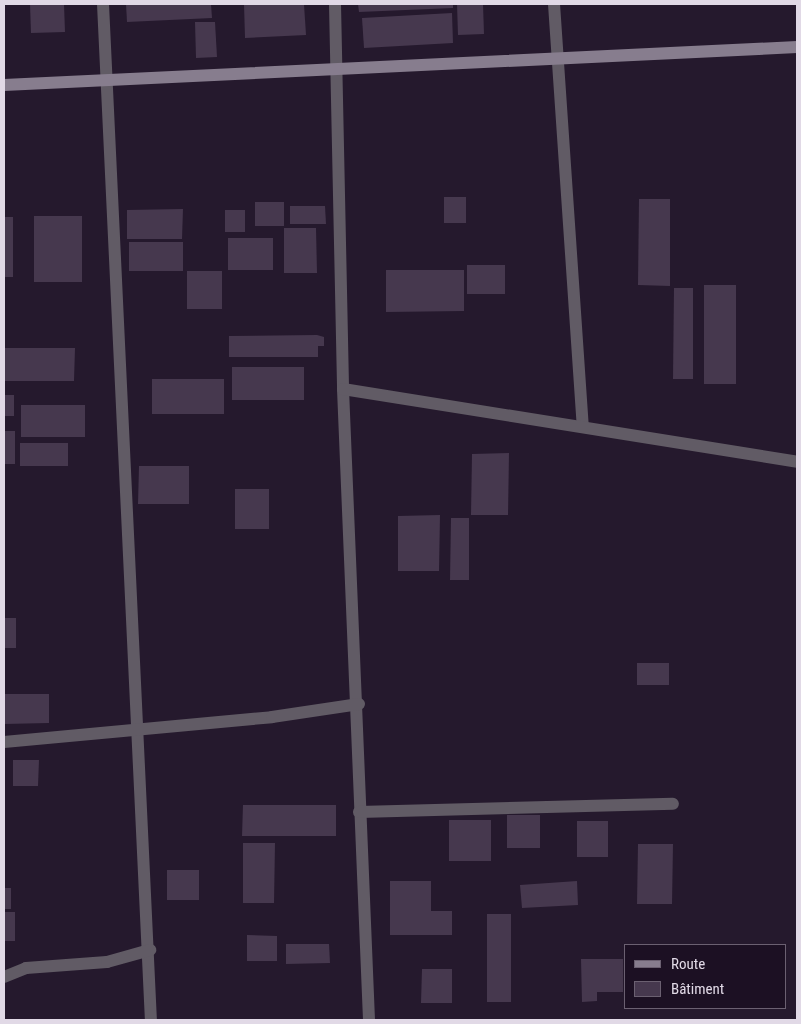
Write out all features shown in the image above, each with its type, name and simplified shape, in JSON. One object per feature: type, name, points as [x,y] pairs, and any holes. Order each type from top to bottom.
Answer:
[{"type":"street","points":[[103,4],[110,78],[150,950],[151,1020]]},
{"type":"street","points":[[335,4],[333,67],[343,389],[359,704],[360,812],[369,1020]]},
{"type":"street","points":[[554,4],[556,56],[583,427]]},
{"type":"street","points":[[4,85],[556,56],[797,46]]},
{"type":"street","points":[[343,389],[797,462]]},
{"type":"street","points":[[4,742],[140,731],[359,704]]},
{"type":"street","points":[[360,812],[673,804]]},
{"type":"street","points":[[4,977],[26,968],[107,962],[150,950]]},
{"type":"building","points":[[30,4],[64,4],[65,32],[31,33]]},
{"type":"building","points":[[126,4],[211,4],[212,18],[127,22]]},
{"type":"building","points":[[244,4],[304,4],[306,35],[245,38]]},
{"type":"building","points":[[358,4],[453,4],[453,8],[359,12]]},
{"type":"building","points":[[457,4],[483,4],[484,34],[458,35]]},
{"type":"building","points":[[452,13],[453,43],[364,48],[362,18]]},
{"type":"building","points":[[195,22],[215,22],[217,57],[196,58]]},
{"type":"building","points":[[444,197],[466,197],[466,223],[444,223]]},
{"type":"building","points":[[639,199],[670,199],[670,286],[638,285]]},
{"type":"building","points":[[255,202],[284,202],[284,226],[255,226]]},
{"type":"building","points":[[290,206],[325,206],[326,224],[290,224]]},
{"type":"building","points":[[183,209],[182,239],[127,239],[127,210]]},
{"type":"building","points":[[225,210],[245,210],[245,232],[225,232]]},
{"type":"building","points":[[34,216],[82,216],[82,282],[34,282]]},
{"type":"building","points":[[4,217],[13,217],[13,277],[4,277]]},
{"type":"building","points":[[284,228],[316,228],[317,273],[284,273]]},
{"type":"building","points":[[228,238],[273,238],[273,270],[228,270]]},
{"type":"building","points":[[129,242],[183,242],[183,271],[129,271]]},
{"type":"building","points":[[467,265],[505,265],[505,294],[467,294]]},
{"type":"building","points":[[386,270],[464,270],[464,311],[386,312]]},
{"type":"building","points":[[187,271],[222,271],[222,309],[187,309]]},
{"type":"building","points":[[704,285],[736,285],[736,384],[704,384]]},
{"type":"building","points":[[674,288],[693,288],[693,379],[673,379]]},
{"type":"building","points":[[317,335],[324,337],[324,346],[318,346],[318,357],[229,357],[229,336]]},
{"type":"building","points":[[4,348],[75,348],[74,381],[4,381]]},
{"type":"building","points":[[232,367],[304,367],[304,400],[232,400]]},
{"type":"building","points":[[152,379],[224,379],[224,414],[152,414]]},
{"type":"building","points":[[4,395],[14,395],[14,416],[4,416]]},
{"type":"building","points":[[21,405],[85,405],[85,437],[21,437]]},
{"type":"building","points":[[4,431],[15,431],[15,464],[4,464]]},
{"type":"building","points":[[20,443],[68,443],[68,466],[20,466]]},
{"type":"building","points":[[509,453],[508,515],[471,515],[472,454]]},
{"type":"building","points":[[139,466],[189,466],[189,504],[138,504]]},
{"type":"building","points":[[235,489],[269,489],[269,529],[235,529]]},
{"type":"building","points":[[440,515],[439,571],[398,571],[398,516]]},
{"type":"building","points":[[451,518],[469,518],[469,580],[450,580]]},
{"type":"building","points":[[4,618],[16,618],[16,648],[4,648]]},
{"type":"building","points":[[637,663],[669,663],[669,685],[637,685]]},
{"type":"building","points":[[4,694],[49,694],[49,723],[4,724]]},
{"type":"building","points":[[13,760],[39,760],[38,786],[13,786]]},
{"type":"building","points":[[243,805],[336,805],[336,836],[242,836]]},
{"type":"building","points":[[507,815],[540,815],[540,848],[507,848]]},
{"type":"building","points":[[449,820],[491,820],[491,861],[449,861]]},
{"type":"building","points":[[577,821],[608,821],[608,857],[577,857]]},
{"type":"building","points":[[243,843],[275,843],[274,903],[243,903]]},
{"type":"building","points":[[638,844],[673,844],[672,904],[637,904]]},
{"type":"building","points":[[167,870],[199,870],[199,900],[167,900]]},
{"type":"building","points":[[390,881],[431,881],[431,911],[452,911],[452,935],[390,935]]},
{"type":"building","points":[[577,881],[578,905],[522,908],[520,885]]},
{"type":"building","points":[[4,888],[11,888],[11,909],[4,909]]},
{"type":"building","points":[[4,912],[15,912],[15,941],[4,941]]},
{"type":"building","points":[[487,914],[511,914],[511,1002],[487,1002]]},
{"type":"building","points":[[247,935],[277,936],[277,961],[247,961]]},
{"type":"building","points":[[286,944],[329,944],[330,963],[286,964]]},
{"type":"building","points":[[581,959],[623,959],[623,992],[597,992],[597,1001],[582,1002]]},
{"type":"building","points":[[422,969],[452,969],[452,1003],[421,1003]]}]
